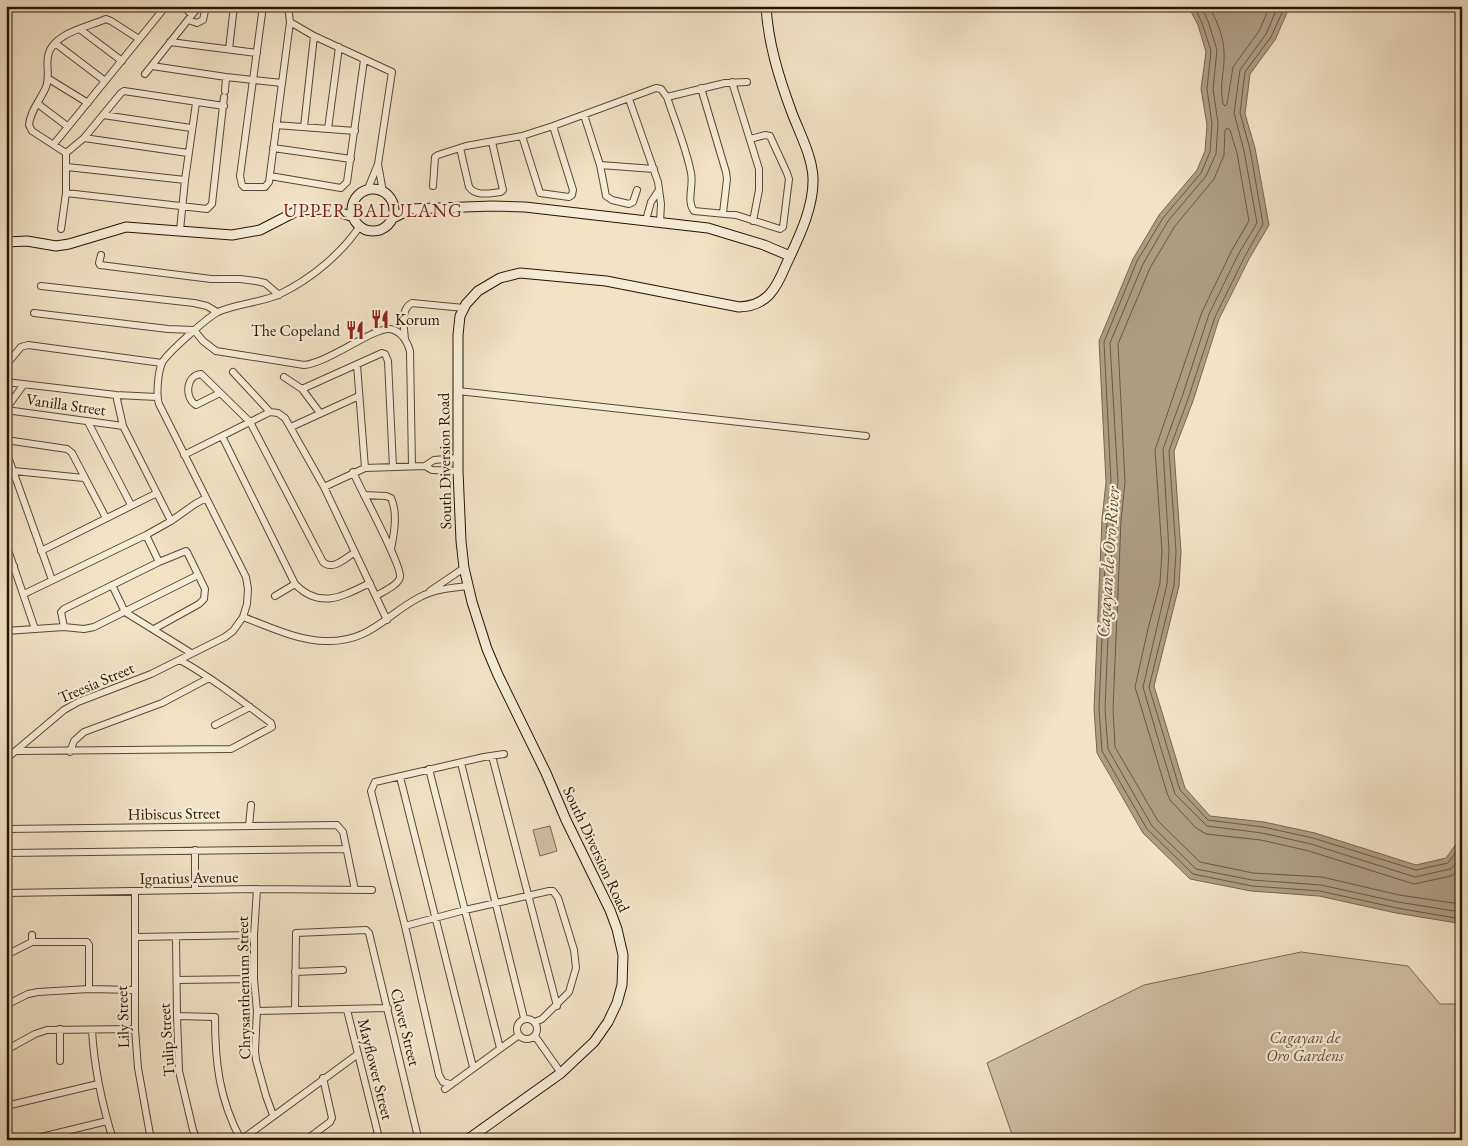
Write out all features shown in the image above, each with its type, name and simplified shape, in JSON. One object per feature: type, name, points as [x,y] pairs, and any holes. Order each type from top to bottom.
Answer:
[{"type":"main road","name":"South Diversion Road","points":[[467,1140],[561,1073],[594,1042],[613,1012],[622,985],[624,955],[610,910],[487,649],[472,602],[464,568],[461,541],[458,472],[458,335],[460,316],[473,296],[484,286],[500,278],[520,273],[606,281],[732,306],[744,307],[769,296],[775,289],[808,211],[813,179],[807,152],[776,64],[769,37],[766,6]]},
{"type":"main road","points":[[411,209],[391,200],[383,192],[375,190],[366,191],[359,195],[354,203],[353,210],[354,217],[360,226],[369,231],[378,231],[388,225],[393,218],[411,209],[492,206],[525,207],[708,228],[735,235],[790,256]]},
{"type":"main road","points":[[391,200],[394,209],[393,218]]},
{"type":"main road","points":[[335,210],[354,203]]},
{"type":"main road","points":[[6,242],[27,241],[56,246],[126,227],[232,235],[260,230],[299,210],[335,210],[354,217]]},
{"type":"street","points":[[54,144],[166,6]]},
{"type":"street","points":[[183,6],[196,23],[203,20],[206,6]]},
{"type":"street","points":[[145,74],[199,6]]},
{"type":"street","points":[[229,49],[234,6]]},
{"type":"street","points":[[263,6],[240,176],[242,185],[260,187],[268,184],[270,176],[290,22],[288,6]]},
{"type":"street","points":[[61,229],[66,192],[66,153],[30,128],[29,122],[49,79],[48,58],[54,43],[66,34],[81,30],[106,19],[112,20],[139,39]]},
{"type":"street","points":[[290,22],[314,36],[392,72],[378,164],[366,191]]},
{"type":"street","points":[[81,30],[122,61]]},
{"type":"street","points":[[304,127],[314,36]]},
{"type":"street","points":[[170,42],[257,53]]},
{"type":"street","points":[[54,43],[105,81]]},
{"type":"street","points":[[328,129],[339,47]]},
{"type":"street","points":[[270,176],[341,188],[348,181],[364,60]]},
{"type":"street","points":[[152,66],[282,83]]},
{"type":"street","points":[[66,192],[208,209],[212,204],[226,77]]},
{"type":"street","points":[[49,79],[88,103]]},
{"type":"street","points":[[732,82],[758,162],[760,178],[753,221]]},
{"type":"street","points":[[667,98],[701,88],[732,82],[747,82]]},
{"type":"street","points":[[433,186],[435,157],[438,155],[460,148],[522,136],[656,88],[661,90],[667,98],[692,174],[691,207],[694,211],[736,215],[778,229],[783,227],[789,180],[786,169],[770,136],[765,135],[750,139]]},
{"type":"street","points":[[701,88],[726,172],[727,179],[723,213]]},
{"type":"street","points":[[66,153],[84,138],[124,91],[224,106]]},
{"type":"street","points":[[630,98],[654,169],[661,204],[660,222]]},
{"type":"street","points":[[180,230],[184,180],[196,103]]},
{"type":"street","points":[[38,104],[68,126]]},
{"type":"street","points":[[103,115],[191,128]]},
{"type":"street","points":[[584,115],[600,165],[605,192],[610,200],[629,204],[634,200],[637,190]]},
{"type":"street","points":[[276,125],[355,132]]},
{"type":"street","points":[[522,136],[540,193],[569,197],[573,190],[553,126]]},
{"type":"street","points":[[84,138],[188,153]]},
{"type":"street","points":[[460,148],[468,187],[471,191],[475,193],[501,192],[503,190],[492,142]]},
{"type":"street","points":[[273,148],[351,159]]},
{"type":"street","points":[[378,164],[383,192]]},
{"type":"street","points":[[600,165],[654,169]]},
{"type":"street","points":[[67,166],[184,180]]},
{"type":"street","points":[[646,220],[651,202],[659,190]]},
{"type":"street","points":[[360,226],[350,242],[329,261],[279,295],[246,302],[217,312],[205,320],[162,363],[157,397],[163,413],[246,577],[248,589],[247,604],[243,617],[302,637],[330,641],[363,634],[464,568]]},
{"type":"street","points":[[101,255],[100,265],[211,280],[240,279],[256,281],[265,283],[279,295]]},
{"type":"street","points":[[41,286],[194,304],[207,306],[217,312]]},
{"type":"street","points":[[412,466],[410,351],[405,339],[404,313],[412,302],[464,308]]},
{"type":"street","points":[[34,313],[168,329],[194,330],[203,341],[216,351],[304,365],[317,362],[385,330],[392,330],[405,339]]},
{"type":"street","points":[[6,365],[21,347],[28,345],[162,363]]},
{"type":"street","points":[[302,390],[382,353],[387,357],[393,466]]},
{"type":"street","points":[[357,365],[365,468]]},
{"type":"street","points":[[233,372],[270,412]]},
{"type":"street","points":[[220,394],[196,405],[189,397],[188,391],[191,377],[194,374],[200,374],[250,422],[323,562],[326,565],[333,566],[354,553]]},
{"type":"street","points":[[284,376],[302,390],[320,413]]},
{"type":"street","points":[[6,382],[116,395],[157,397]]},
{"type":"street","points":[[6,409],[24,384]]},
{"type":"street","points":[[458,391],[866,436]]},
{"type":"street","points":[[116,395],[122,426],[171,521]]},
{"type":"street","points":[[291,427],[359,396]]},
{"type":"street","name":"Vanilla Street","points":[[6,409],[122,426]]},
{"type":"street","points":[[184,455],[270,412],[278,413],[285,418],[324,487],[387,620]]},
{"type":"street","points":[[88,422],[132,505]]},
{"type":"street","points":[[222,436],[295,584],[307,594],[329,599],[340,598],[370,583]]},
{"type":"street","points":[[6,440],[67,449],[72,453],[106,518]]},
{"type":"street","points":[[6,451],[52,580]]},
{"type":"street","points":[[425,466],[434,460],[458,458]]},
{"type":"street","points":[[324,487],[365,468],[425,466],[432,470],[458,472]]},
{"type":"street","points":[[14,470],[84,478]]},
{"type":"street","points":[[353,472],[391,549],[400,578],[395,584],[376,596]]},
{"type":"street","points":[[41,551],[157,493]]},
{"type":"street","points":[[364,495],[391,498],[394,511],[394,534],[391,549]]},
{"type":"street","points":[[24,594],[146,535],[206,498]]},
{"type":"street","points":[[146,535],[160,562]]},
{"type":"street","points":[[6,544],[35,628]]},
{"type":"street","points":[[64,627],[61,615],[62,610],[186,551],[205,590],[204,599],[199,604],[154,629]]},
{"type":"street","points":[[6,569],[14,566]]},
{"type":"street","points":[[7,628],[90,628],[198,575]]},
{"type":"street","points":[[275,596],[295,584]]},
{"type":"street","points":[[112,585],[125,612],[191,653]]},
{"type":"street","points":[[425,594],[468,586]]},
{"type":"street","name":"Treesia Street","points":[[6,759],[64,710],[78,702],[151,674],[225,637],[233,631],[243,617]]},
{"type":"street","points":[[16,751],[70,752],[231,749],[272,726],[271,723],[250,707],[180,660]]},
{"type":"street","points":[[70,752],[74,740],[84,732],[162,703],[209,678]]},
{"type":"street","points":[[215,725],[250,707]]},
{"type":"street","points":[[504,754],[375,782],[371,791],[405,926],[439,1076],[448,1087],[519,1035]]},
{"type":"street","points":[[492,756],[557,1006]]},
{"type":"street","points":[[461,763],[524,1018]]},
{"type":"street","points":[[429,769],[500,1048]]},
{"type":"street","points":[[400,777],[474,1067]]},
{"type":"street","points":[[250,805],[250,826]]},
{"type":"street","name":"Hibiscus Street","points":[[6,829],[337,825],[343,832],[346,849]]},
{"type":"street","points":[[6,853],[346,849],[355,890]]},
{"type":"street","points":[[195,890],[196,850]]},
{"type":"street","name":"Ignatius Avenue","points":[[6,893],[257,889],[372,890]]},
{"type":"street","name":"Chrysanthemum Street","points":[[257,889],[254,935],[254,980],[257,1011],[256,1060],[273,1115]]},
{"type":"street","points":[[405,926],[549,891],[555,893],[574,950],[576,968],[569,992],[542,1020],[536,1022]]},
{"type":"street","name":"Lily Street","points":[[135,892],[135,1029],[138,1068],[151,1140]]},
{"type":"street","name":"Clover Street","points":[[295,972],[296,933],[366,930],[369,934],[388,1008],[417,1133]]},
{"type":"street","points":[[32,935],[32,942]]},
{"type":"street","points":[[136,937],[254,935]]},
{"type":"street","name":"Tulip Street","points":[[176,936],[179,1071],[192,1130],[197,1140]]},
{"type":"street","points":[[6,955],[32,942],[88,943],[89,989]]},
{"type":"street","points":[[295,1010],[295,972],[343,970]]},
{"type":"street","points":[[176,980],[254,980]]},
{"type":"street","points":[[6,1006],[22,996],[38,992],[89,989],[134,990]]},
{"type":"street","points":[[257,1011],[388,1008]]},
{"type":"street","name":"Mayflower Street","points":[[347,1010],[378,1134],[370,1140]]},
{"type":"street","points":[[177,1016],[215,1017],[215,1049],[221,1088],[231,1121],[241,1140],[358,1054]]},
{"type":"street","points":[[524,1018],[530,1018],[536,1022],[538,1030],[535,1036],[527,1039],[519,1035],[517,1027],[524,1018]]},
{"type":"street","points":[[60,1029],[60,1061]]},
{"type":"street","points":[[6,1050],[35,1034],[47,1030],[135,1029]]},
{"type":"street","points":[[92,1030],[98,1084],[113,1140]]},
{"type":"street","points":[[535,1036],[561,1073]]},
{"type":"street","points":[[306,1140],[330,1122],[332,1118],[323,1078]]},
{"type":"street","points":[[6,1106],[98,1084]]},
{"type":"street","points":[[29,1140],[107,1120]]},
{"type":"green space","points":[[550,826],[557,851],[540,856],[533,830]]},
{"type":"green space","name":"Cagayan de Oro Gardens","points":[[1301,952],[1408,966],[1440,1004],[1462,1004],[1462,1140],[1014,1140],[987,1063],[1144,985]]},
{"type":"water","name":"Cagayan de Oro River","points":[[1188,6],[1290,6],[1275,40],[1250,74],[1245,114],[1255,148],[1269,225],[1249,259],[1219,319],[1193,401],[1174,451],[1181,552],[1179,586],[1154,686],[1185,788],[1210,816],[1264,822],[1315,833],[1416,865],[1446,858],[1462,836],[1462,920],[1457,923],[1396,913],[1319,896],[1251,891],[1190,879],[1143,833],[1097,753],[1094,709],[1102,519],[1106,482],[1099,341],[1133,259],[1159,215],[1197,170],[1205,151],[1207,125],[1201,89],[1206,52],[1198,25]]},
{"type":"place","name":"Korum","points":[[380,319]]},
{"type":"place","name":"The Copeland","points":[[355,330]]},
{"type":"district","name":"UPPER BALULANG","points":[[373,210]]}]
